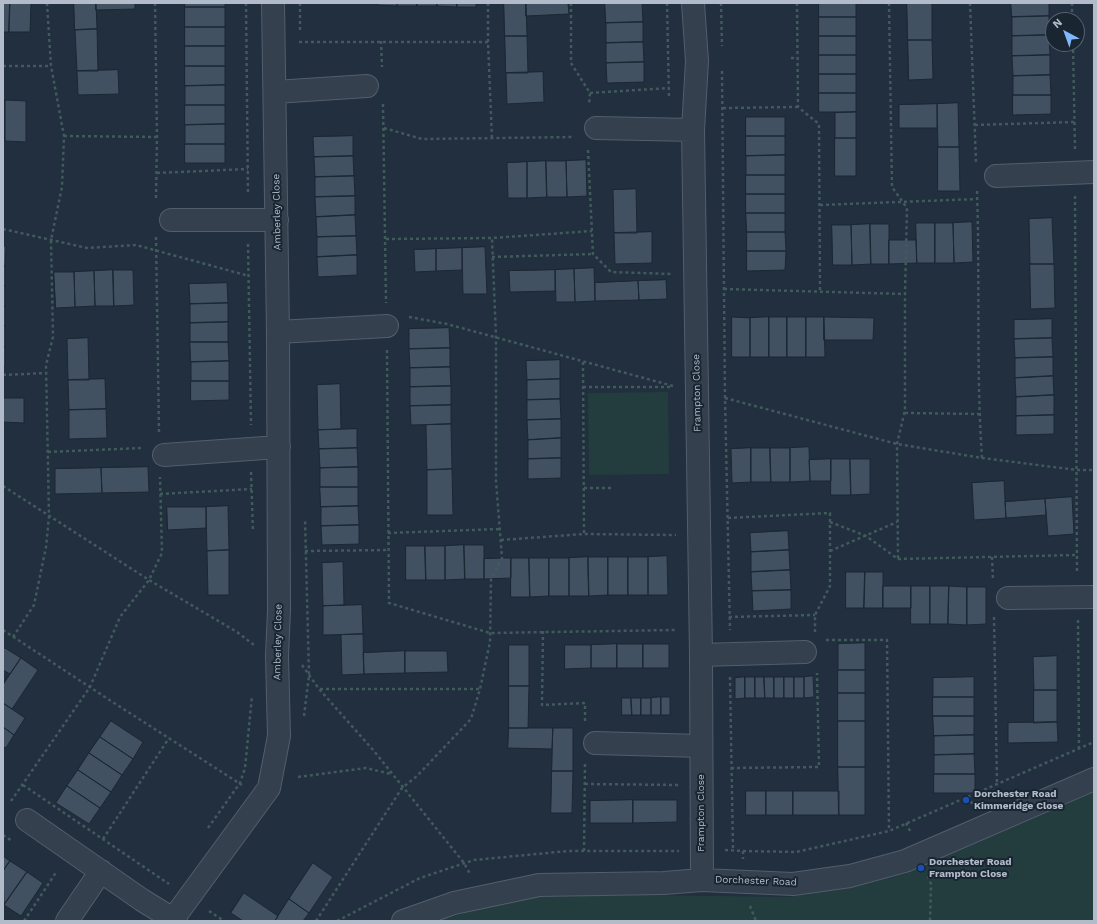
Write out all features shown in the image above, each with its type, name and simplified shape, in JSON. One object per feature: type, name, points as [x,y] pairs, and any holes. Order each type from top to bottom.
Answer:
[{"type":"street","name":"Amberley Close","points":[[27,820],[142,900],[175,920],[190,896],[269,788],[279,736],[277,656],[279,447],[273,3]]},
{"type":"street","name":"Frampton Close","points":[[693,3],[697,61],[693,130],[702,880]]},
{"type":"street","points":[[275,92],[378,85]]},
{"type":"street","points":[[588,136],[693,130]]},
{"type":"street","points":[[983,177],[1085,172]]},
{"type":"street","points":[[171,220],[277,220]]},
{"type":"street","points":[[278,332],[386,319]]},
{"type":"street","points":[[161,455],[279,447]]},
{"type":"street","points":[[1001,605],[1086,597]]},
{"type":"street","points":[[700,655],[806,652]]},
{"type":"street","points":[[588,743],[701,746]]},
{"type":"street","name":"Dorchester Road","points":[[403,921],[454,903],[539,885],[664,883],[702,880],[793,884],[850,876],[905,861],[1094,779]]},
{"type":"street","points":[[67,921],[101,871]]},
{"type":"path","points":[[13,636],[34,606],[46,547],[49,516],[46,365],[53,337],[51,240],[62,187],[64,136],[51,66],[47,3]]},
{"type":"path","points":[[155,3],[157,136],[156,204]]},
{"type":"path","points":[[246,3],[249,220],[248,276],[253,536]]},
{"type":"path","points":[[488,3],[492,139]]},
{"type":"path","points":[[571,3],[571,63],[590,93],[589,107]]},
{"type":"path","points":[[721,3],[722,54]]},
{"type":"path","points":[[797,3],[798,107]]},
{"type":"path","points":[[890,3],[892,188],[907,208],[905,413],[896,444],[898,559]]},
{"type":"path","points":[[970,3],[975,125],[983,177],[977,199],[979,414],[982,458]]},
{"type":"path","points":[[381,41],[378,85],[384,128],[389,603],[490,633],[677,630]]},
{"type":"path","points":[[300,42],[488,42]]},
{"type":"path","points":[[1073,52],[1074,122],[1085,172],[1076,555],[1086,597],[1079,748]]},
{"type":"path","points":[[791,58],[797,58]]},
{"type":"path","points":[[3,66],[51,66]]},
{"type":"path","points":[[722,69],[725,398],[733,850]]},
{"type":"path","points":[[590,93],[669,88]]},
{"type":"path","points":[[723,108],[798,107],[819,124],[820,292]]},
{"type":"path","points":[[975,125],[1074,122]]},
{"type":"path","points":[[384,128],[422,139],[492,139],[588,136],[592,254]]},
{"type":"path","points":[[64,136],[157,136]]},
{"type":"path","points":[[157,173],[248,169]]},
{"type":"path","points":[[820,206],[902,201],[977,199]]},
{"type":"path","points":[[3,229],[87,248],[136,245],[248,276],[277,279]]},
{"type":"path","points":[[386,239],[492,238],[592,232]]},
{"type":"path","points":[[7,807],[90,688],[120,617],[149,580],[162,553],[156,235]]},
{"type":"path","points":[[316,921],[402,788],[417,776],[471,719],[480,689],[490,642],[491,579],[502,558],[496,481],[496,337],[492,238]]},
{"type":"path","points":[[492,257],[592,254],[612,272],[672,274]]},
{"type":"path","points":[[724,289],[905,294]]},
{"type":"path","points":[[386,319],[447,324],[675,387],[583,387]]},
{"type":"path","points":[[583,362],[584,534]]},
{"type":"path","points":[[3,375],[46,374]]},
{"type":"path","points":[[725,398],[896,444],[982,458],[1077,470],[1094,470]]},
{"type":"path","points":[[905,413],[979,414]]},
{"type":"path","points":[[48,452],[143,448]]},
{"type":"path","points":[[584,488],[611,488]]},
{"type":"path","points":[[160,494],[252,490]]},
{"type":"path","points":[[830,522],[866,536],[898,559],[1076,555]]},
{"type":"path","points":[[830,551],[898,522]]},
{"type":"path","points":[[388,533],[500,529]]},
{"type":"path","points":[[501,540],[584,534],[676,535]]},
{"type":"path","points":[[305,551],[388,550]]},
{"type":"path","points":[[992,557],[993,581]]},
{"type":"path","points":[[997,784],[1001,605]]},
{"type":"path","points":[[729,616],[815,615]]},
{"type":"path","points":[[3,630],[90,688],[262,798]]},
{"type":"path","points":[[543,631],[542,705],[585,703],[588,743],[585,784],[584,851]]},
{"type":"path","points":[[255,638],[255,646]]},
{"type":"path","points":[[823,640],[887,640],[889,831]]},
{"type":"path","points":[[319,689],[480,689]]},
{"type":"path","points":[[204,833],[240,783],[245,768],[252,692]]},
{"type":"path","points":[[103,839],[169,738]]},
{"type":"path","points":[[743,851],[796,852],[889,831],[1094,742]]},
{"type":"path","points":[[298,777],[366,768],[391,774]]},
{"type":"path","points":[[585,784],[679,785]]},
{"type":"path","points":[[23,785],[167,883],[190,896],[224,921]]},
{"type":"path","points":[[922,853],[931,884],[930,921]]},
{"type":"path","points":[[24,921],[57,871]]},
{"type":"path","points":[[167,883],[172,877]]},
{"type":"green space","points":[[668,392],[669,474],[589,475],[588,393]]},
{"type":"green space","points":[[1094,792],[1094,921],[437,921],[523,897],[638,895],[789,897],[850,888],[905,874]]},
{"type":"building","points":[[3,3],[10,3],[9,32],[3,32]]},
{"type":"building","points":[[10,3],[31,3],[30,32],[9,32]]},
{"type":"building","points":[[74,3],[96,3],[97,29],[75,30]]},
{"type":"building","points":[[96,3],[135,3],[135,9],[96,10]]},
{"type":"building","points":[[185,3],[225,3],[225,7],[185,7]]},
{"type":"building","points":[[378,3],[398,3],[397,6],[378,5]]},
{"type":"building","points":[[398,3],[417,3],[417,6],[397,6]]},
{"type":"building","points":[[417,3],[437,3],[437,6],[417,6]]},
{"type":"building","points":[[437,3],[457,3],[457,7],[437,6]]},
{"type":"building","points":[[457,3],[476,3],[476,7],[457,7]]},
{"type":"building","points":[[504,3],[526,3],[527,36],[505,36]]},
{"type":"building","points":[[526,3],[568,3],[569,14],[526,16]]},
{"type":"building","points":[[605,3],[642,3],[643,22],[606,23]]},
{"type":"building","points":[[819,3],[856,3],[856,17],[819,17]]},
{"type":"building","points":[[907,3],[932,3],[932,40],[908,40]]},
{"type":"building","points":[[1011,3],[1049,3],[1049,12],[1045,12],[1045,16],[1012,17]]},
{"type":"building","points":[[185,7],[225,7],[225,27],[185,27]]},
{"type":"building","points":[[1045,16],[1045,35],[1012,36],[1012,17]]},
{"type":"building","points":[[819,17],[856,17],[856,36],[819,36]]},
{"type":"building","points":[[643,22],[643,42],[606,43],[606,23]]},
{"type":"building","points":[[185,27],[225,27],[225,46],[185,46]]},
{"type":"building","points":[[97,29],[98,71],[77,71],[75,30]]},
{"type":"building","points":[[1045,35],[1045,52],[1050,52],[1050,55],[1012,56],[1012,36]]},
{"type":"building","points":[[505,36],[527,36],[528,73],[506,73]]},
{"type":"building","points":[[819,36],[856,36],[856,55],[819,55]]},
{"type":"building","points":[[908,40],[932,40],[933,79],[909,80]]},
{"type":"building","points":[[643,42],[644,62],[606,63],[606,43]]},
{"type":"building","points":[[185,46],[225,46],[225,66],[185,66]]},
{"type":"building","points":[[819,55],[856,55],[856,74],[819,74]]},
{"type":"building","points":[[1050,55],[1050,75],[1013,76],[1012,56]]},
{"type":"building","points":[[644,62],[644,82],[607,83],[606,63]]},
{"type":"building","points":[[185,66],[225,66],[225,85],[185,86]]},
{"type":"building","points":[[118,70],[119,94],[78,95],[77,71]]},
{"type":"building","points":[[543,72],[544,102],[507,104],[506,73]]},
{"type":"building","points":[[819,74],[856,74],[856,93],[819,93]]},
{"type":"building","points":[[1050,75],[1051,95],[1013,95],[1013,76]]},
{"type":"building","points":[[225,85],[225,105],[185,105],[185,86]]},
{"type":"building","points":[[819,93],[856,93],[856,112],[819,112]]},
{"type":"building","points":[[1013,95],[1051,95],[1051,114],[1013,115]]},
{"type":"building","points":[[3,100],[5,100],[5,141],[3,141]]},
{"type":"building","points":[[5,100],[26,101],[26,142],[5,141]]},
{"type":"building","points":[[958,103],[959,147],[938,147],[937,104]]},
{"type":"building","points":[[937,104],[937,128],[899,128],[899,105]]},
{"type":"building","points":[[185,105],[225,105],[225,124],[185,125]]},
{"type":"building","points":[[856,112],[856,138],[835,138],[835,113]]},
{"type":"building","points":[[746,117],[785,117],[785,136],[746,136]]},
{"type":"building","points":[[225,124],[225,144],[185,144],[185,125]]},
{"type":"building","points":[[353,136],[353,156],[314,157],[313,137]]},
{"type":"building","points":[[746,136],[785,136],[785,155],[746,156]]},
{"type":"building","points":[[835,138],[856,138],[856,176],[835,176]]},
{"type":"building","points":[[185,144],[225,144],[225,163],[185,163]]},
{"type":"building","points":[[938,147],[959,147],[960,191],[938,191]]},
{"type":"building","points":[[785,155],[785,175],[746,175],[746,156]]},
{"type":"building","points":[[353,156],[354,176],[315,177],[314,157]]},
{"type":"building","points":[[586,160],[587,196],[567,197],[566,161]]},
{"type":"building","points":[[546,161],[547,197],[527,198],[527,162]]},
{"type":"building","points":[[546,161],[566,161],[567,197],[547,197]]},
{"type":"building","points":[[527,162],[527,198],[508,198],[507,163]]},
{"type":"building","points":[[746,175],[785,175],[785,194],[746,194]]},
{"type":"building","points":[[354,176],[355,196],[315,197],[315,177]]},
{"type":"building","points":[[636,189],[637,233],[614,233],[613,190]]},
{"type":"building","points":[[746,194],[785,194],[785,213],[746,213]]},
{"type":"building","points":[[355,196],[355,215],[316,217],[315,197]]},
{"type":"building","points":[[746,213],[785,213],[785,232],[747,232]]},
{"type":"building","points":[[355,215],[356,236],[317,237],[316,217]]},
{"type":"building","points":[[1052,218],[1054,264],[1030,264],[1029,219]]},
{"type":"building","points":[[972,222],[973,262],[954,263],[953,223]]},
{"type":"building","points":[[916,223],[935,223],[935,263],[917,263]]},
{"type":"building","points":[[935,223],[953,223],[954,263],[935,263]]},
{"type":"building","points":[[870,224],[871,264],[852,265],[851,225]]},
{"type":"building","points":[[870,224],[889,224],[889,264],[871,264]]},
{"type":"building","points":[[832,225],[851,225],[852,265],[833,265]]},
{"type":"building","points":[[652,232],[652,263],[615,264],[614,233]]},
{"type":"building","points":[[747,232],[785,232],[786,251],[747,251]]},
{"type":"building","points":[[356,236],[357,255],[317,257],[317,237]]},
{"type":"building","points":[[889,240],[916,240],[917,263],[889,264]]},
{"type":"building","points":[[3,246],[6,246],[5,266],[3,266]]},
{"type":"building","points":[[485,247],[487,294],[463,294],[462,248]]},
{"type":"building","points":[[462,248],[462,270],[436,271],[436,249]]},
{"type":"building","points":[[436,249],[436,271],[415,272],[414,250]]},
{"type":"building","points":[[747,251],[786,251],[785,270],[747,271]]},
{"type":"building","points":[[357,255],[357,275],[318,277],[317,257]]},
{"type":"building","points":[[1030,264],[1054,264],[1055,308],[1031,309]]},
{"type":"building","points":[[3,266],[5,266],[5,286],[3,286]]},
{"type":"building","points":[[594,268],[595,301],[575,302],[574,269]]},
{"type":"building","points":[[574,269],[575,302],[556,302],[555,270]]},
{"type":"building","points":[[113,270],[133,270],[134,305],[114,306]]},
{"type":"building","points":[[113,270],[114,306],[95,306],[94,271]]},
{"type":"building","points":[[555,270],[555,291],[510,292],[509,271]]},
{"type":"building","points":[[94,271],[95,306],[75,307],[74,272]]},
{"type":"building","points":[[54,272],[74,272],[75,307],[56,308]]},
{"type":"building","points":[[666,280],[667,299],[639,300],[638,281]]},
{"type":"building","points":[[638,281],[639,300],[595,301],[595,283]]},
{"type":"building","points":[[227,283],[228,303],[190,304],[189,284]]},
{"type":"building","points":[[3,286],[5,286],[5,306],[3,306]]},
{"type":"building","points":[[228,303],[228,322],[190,323],[190,304]]},
{"type":"building","points":[[3,306],[5,306],[5,326],[3,326]]},
{"type":"building","points":[[732,317],[750,318],[750,357],[732,357]]},
{"type":"building","points":[[769,317],[769,357],[750,357],[750,318]]},
{"type":"building","points":[[769,317],[787,317],[787,357],[769,357]]},
{"type":"building","points":[[787,317],[806,317],[806,357],[787,357]]},
{"type":"building","points":[[806,317],[824,317],[825,357],[806,357]]},
{"type":"building","points":[[824,317],[874,318],[873,340],[824,340]]},
{"type":"building","points":[[1052,319],[1052,338],[1014,339],[1014,320]]},
{"type":"building","points":[[228,322],[228,342],[190,342],[190,323]]},
{"type":"building","points":[[3,326],[5,326],[5,347],[3,347]]},
{"type":"building","points":[[449,328],[450,348],[409,349],[409,329]]},
{"type":"building","points":[[88,338],[89,380],[68,380],[67,339]]},
{"type":"building","points":[[1052,338],[1053,357],[1015,358],[1014,339]]},
{"type":"building","points":[[190,342],[228,342],[229,361],[191,362]]},
{"type":"building","points":[[3,347],[5,347],[5,366],[3,366]]},
{"type":"building","points":[[450,348],[450,367],[410,368],[409,349]]},
{"type":"building","points":[[1053,357],[1053,376],[1015,378],[1015,358]]},
{"type":"building","points":[[560,360],[560,379],[527,380],[526,361]]},
{"type":"building","points":[[229,361],[229,381],[191,381],[191,362]]},
{"type":"building","points":[[450,367],[451,386],[410,387],[410,368]]},
{"type":"building","points":[[1053,376],[1054,395],[1016,397],[1015,378]]},
{"type":"building","points":[[105,379],[106,409],[69,410],[68,380]]},
{"type":"building","points":[[560,379],[560,399],[527,400],[527,380]]},
{"type":"building","points":[[191,381],[229,381],[229,400],[191,401]]},
{"type":"building","points":[[340,384],[341,429],[318,430],[317,385]]},
{"type":"building","points":[[451,386],[451,405],[410,406],[410,387]]},
{"type":"building","points":[[1054,395],[1054,415],[1016,416],[1016,397]]},
{"type":"building","points":[[3,398],[24,398],[24,423],[3,422]]},
{"type":"building","points":[[560,399],[561,419],[527,420],[527,400]]},
{"type":"building","points":[[451,405],[451,424],[411,425],[410,406]]},
{"type":"building","points":[[106,409],[107,438],[69,439],[69,410]]},
{"type":"building","points":[[1054,415],[1054,434],[1016,435],[1016,416]]},
{"type":"building","points":[[561,419],[561,438],[528,440],[527,420]]},
{"type":"building","points":[[451,424],[452,469],[427,470],[426,425]]},
{"type":"building","points":[[357,429],[357,448],[319,449],[318,430]]},
{"type":"building","points":[[561,438],[561,458],[528,459],[528,440]]},
{"type":"building","points":[[809,447],[810,481],[790,482],[790,448]]},
{"type":"building","points":[[357,448],[358,467],[320,468],[319,449]]},
{"type":"building","points":[[751,448],[770,448],[771,482],[751,482]]},
{"type":"building","points":[[751,448],[751,482],[732,483],[731,449]]},
{"type":"building","points":[[770,448],[790,448],[790,482],[771,482]]},
{"type":"building","points":[[561,458],[561,478],[528,479],[528,459]]},
{"type":"building","points":[[831,459],[831,481],[810,481],[809,460]]},
{"type":"building","points":[[831,459],[850,459],[851,495],[831,495]]},
{"type":"building","points":[[850,459],[870,459],[870,494],[851,495]]},
{"type":"building","points":[[148,467],[149,492],[102,493],[101,468]]},
{"type":"building","points":[[358,467],[358,487],[320,487],[320,468]]},
{"type":"building","points":[[101,468],[102,493],[55,494],[55,469]]},
{"type":"building","points":[[452,469],[453,515],[427,515],[427,470]]},
{"type":"building","points":[[1004,481],[1006,518],[974,520],[972,483]]},
{"type":"building","points":[[320,487],[358,487],[358,506],[321,507]]},
{"type":"building","points":[[1072,497],[1074,534],[1048,536],[1045,499]]},
{"type":"building","points":[[1045,499],[1046,515],[1006,518],[1005,502]]},
{"type":"building","points":[[228,506],[229,550],[207,551],[206,507]]},
{"type":"building","points":[[358,506],[359,525],[321,526],[321,507]]},
{"type":"building","points":[[167,507],[206,507],[206,528],[168,530]]},
{"type":"building","points":[[359,525],[359,544],[322,545],[321,526]]},
{"type":"building","points":[[788,531],[789,550],[751,552],[750,533]]},
{"type":"building","points":[[464,545],[465,579],[445,580],[445,546]]},
{"type":"building","points":[[464,545],[484,545],[484,579],[465,579]]},
{"type":"building","points":[[406,546],[425,546],[426,580],[406,580]]},
{"type":"building","points":[[425,546],[445,546],[445,580],[426,580]]},
{"type":"building","points":[[229,550],[229,595],[208,595],[207,551]]},
{"type":"building","points":[[789,550],[790,570],[751,572],[751,552]]},
{"type":"building","points":[[667,556],[668,595],[648,595],[648,557]]},
{"type":"building","points":[[588,557],[608,557],[608,595],[589,596]]},
{"type":"building","points":[[588,557],[589,596],[569,596],[569,558]]},
{"type":"building","points":[[608,557],[628,557],[628,595],[608,595]]},
{"type":"building","points":[[628,557],[648,557],[648,595],[628,595]]},
{"type":"building","points":[[511,558],[511,578],[484,579],[484,559]]},
{"type":"building","points":[[511,558],[529,558],[530,597],[511,597]]},
{"type":"building","points":[[529,558],[549,558],[549,596],[530,597]]},
{"type":"building","points":[[549,558],[569,558],[569,596],[549,596]]},
{"type":"building","points":[[343,562],[344,605],[323,606],[322,563]]},
{"type":"building","points":[[790,570],[791,590],[752,591],[751,572]]},
{"type":"building","points":[[846,572],[865,572],[864,608],[846,608]]},
{"type":"building","points":[[865,572],[883,572],[883,608],[864,608]]},
{"type":"building","points":[[883,586],[911,586],[911,608],[883,608]]},
{"type":"building","points":[[911,586],[930,586],[930,624],[911,624]]},
{"type":"building","points":[[930,586],[949,586],[948,624],[930,624]]},
{"type":"building","points":[[949,586],[967,587],[967,625],[948,624]]},
{"type":"building","points":[[967,587],[986,587],[986,624],[967,625]]},
{"type":"building","points":[[791,590],[791,609],[753,611],[752,591]]},
{"type":"building","points":[[362,605],[363,634],[323,635],[323,606]]},
{"type":"building","points":[[363,634],[364,674],[342,675],[341,635]]},
{"type":"building","points":[[865,643],[865,670],[838,670],[838,644]]},
{"type":"building","points":[[617,644],[617,668],[591,668],[591,645]]},
{"type":"building","points":[[617,644],[643,644],[643,668],[617,668]]},
{"type":"building","points":[[643,644],[669,644],[669,668],[643,668]]},
{"type":"building","points":[[509,645],[529,645],[529,686],[509,686]]},
{"type":"building","points":[[565,645],[591,645],[591,668],[565,669]]},
{"type":"building","points":[[5,648],[21,658],[10,674],[3,670],[3,650]]},
{"type":"building","points":[[405,651],[447,651],[448,672],[405,673]]},
{"type":"building","points":[[405,651],[405,673],[364,674],[363,653]]},
{"type":"building","points":[[1057,656],[1057,690],[1034,690],[1033,657]]},
{"type":"building","points":[[21,658],[38,670],[12,709],[3,703],[3,685]]},
{"type":"building","points":[[838,670],[865,670],[865,693],[838,693]]},
{"type":"building","points":[[813,676],[814,697],[804,698],[804,677]]},
{"type":"building","points":[[745,677],[745,698],[735,699],[735,678]]},
{"type":"building","points":[[745,677],[755,677],[755,698],[745,698]]},
{"type":"building","points":[[755,677],[764,677],[765,698],[755,698]]},
{"type":"building","points":[[764,677],[774,677],[774,698],[765,698]]},
{"type":"building","points":[[774,677],[784,677],[784,698],[774,698]]},
{"type":"building","points":[[784,677],[794,677],[794,698],[784,698]]},
{"type":"building","points":[[794,677],[804,677],[804,698],[794,698]]},
{"type":"building","points":[[974,677],[974,697],[933,697],[933,678]]},
{"type":"building","points":[[509,686],[529,686],[528,728],[509,728]]},
{"type":"building","points":[[1034,690],[1057,690],[1057,722],[1034,723]]},
{"type":"building","points":[[838,693],[865,693],[865,721],[838,721]]},
{"type":"building","points":[[661,697],[670,697],[670,715],[661,715]]},
{"type":"building","points":[[661,697],[661,715],[651,715],[651,698]]},
{"type":"building","points":[[933,697],[974,697],[974,716],[933,716]]},
{"type":"building","points":[[622,698],[631,698],[632,715],[622,715]]},
{"type":"building","points":[[631,698],[641,698],[641,715],[632,715]]},
{"type":"building","points":[[641,698],[651,698],[651,715],[641,715]]},
{"type":"building","points":[[3,703],[25,718],[14,735],[3,727]]},
{"type":"building","points":[[933,716],[974,716],[974,735],[934,736]]},
{"type":"building","points":[[111,721],[143,742],[133,759],[100,737]]},
{"type":"building","points":[[838,721],[865,721],[865,767],[838,767]]},
{"type":"building","points":[[1057,722],[1058,742],[1008,743],[1008,723]]},
{"type":"building","points":[[3,727],[14,735],[6,748],[3,746]]},
{"type":"building","points":[[509,728],[553,728],[552,749],[508,748]]},
{"type":"building","points":[[553,728],[573,728],[573,771],[552,771]]},
{"type":"building","points":[[974,735],[974,754],[934,755],[934,736]]},
{"type":"building","points":[[100,737],[133,759],[122,775],[89,753]]},
{"type":"building","points":[[89,753],[122,775],[111,792],[78,770]]},
{"type":"building","points":[[974,754],[975,774],[934,774],[934,755]]},
{"type":"building","points":[[838,767],[865,767],[865,815],[839,815]]},
{"type":"building","points":[[78,770],[111,792],[100,808],[67,786]]},
{"type":"building","points":[[552,771],[573,771],[572,813],[551,813]]},
{"type":"building","points":[[934,774],[975,774],[975,793],[934,793]]},
{"type":"building","points":[[67,786],[100,808],[89,824],[56,803]]},
{"type":"building","points":[[746,791],[766,791],[766,815],[746,815]]},
{"type":"building","points":[[766,791],[793,791],[793,815],[766,815]]},
{"type":"building","points":[[793,791],[839,791],[839,815],[793,815]]},
{"type":"building","points":[[633,800],[633,823],[590,823],[590,801]]},
{"type":"building","points":[[633,800],[677,800],[677,822],[633,823]]},
{"type":"building","points":[[3,856],[10,861],[3,871]]},
{"type":"building","points":[[10,861],[27,872],[4,905],[3,871]]},
{"type":"building","points":[[313,863],[333,877],[309,913],[289,899]]},
{"type":"building","points":[[27,872],[43,883],[21,916],[4,905]]},
{"type":"building","points":[[244,893],[278,916],[275,921],[243,921],[231,913]]},
{"type":"building","points":[[289,899],[309,913],[303,921],[275,921]]},
{"type":"place","name":"Dorchester Road Kimmeridge Close","points":[[966,800]]},
{"type":"place","name":"Dorchester Road Frampton Close","points":[[921,868]]}]
